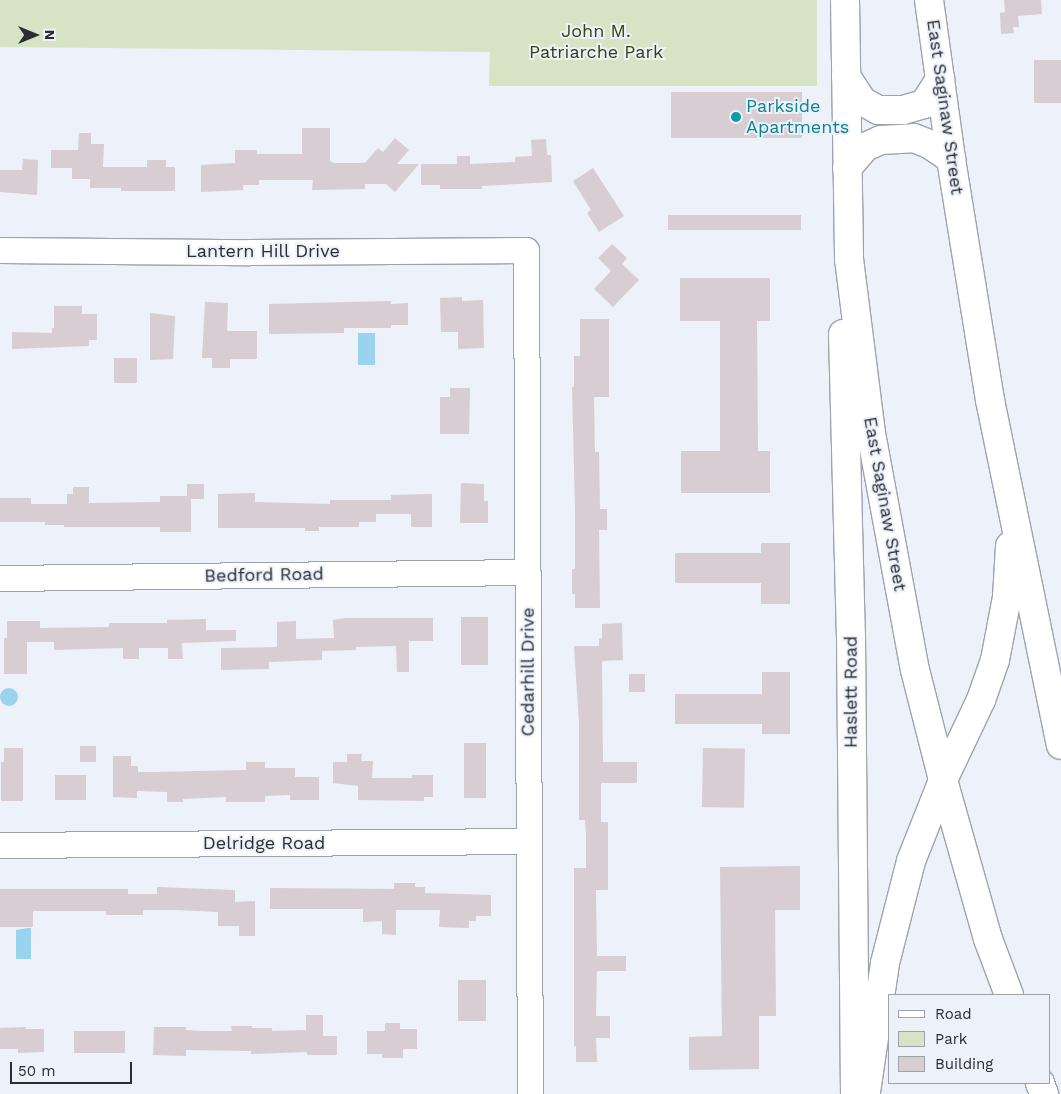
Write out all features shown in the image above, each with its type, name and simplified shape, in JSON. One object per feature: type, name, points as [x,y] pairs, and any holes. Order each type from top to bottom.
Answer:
[{"type":"main road","name":"East Saginaw Street","points":[[845,0],[849,259],[871,433],[915,670],[943,780],[988,939],[1009,994]]},
{"type":"main road","name":"East Saginaw Street","points":[[929,0],[990,400],[1061,745]]},
{"type":"main road","points":[[846,76],[862,101],[878,110],[903,110],[924,104],[940,78]]},
{"type":"main road","points":[[847,168],[864,147],[881,140],[914,138],[929,144],[952,159]]},
{"type":"main road","name":"Haslett Road","points":[[853,293],[843,312],[851,636],[854,1094]]},
{"type":"main road","points":[[866,1094],[880,997],[893,929],[911,861],[943,780],[981,700],[1003,626],[1010,544],[1006,482]]},
{"type":"street","name":"Lantern Hill Drive","points":[[0,250],[249,252],[526,250]]},
{"type":"street","name":"Cedarhill Drive","points":[[526,250],[530,1094]]},
{"type":"street","name":"Bedford Road","points":[[0,578],[527,572]]},
{"type":"street","name":"Delridge Road","points":[[0,845],[529,841]]},
{"type":"green space","name":"John M. Patriarche Park","points":[[0,0],[817,0],[817,86],[489,86],[490,52],[0,47]]},
{"type":"water","points":[[358,333],[375,333],[375,365],[358,365]]},
{"type":"water","points":[[9,688],[15,691],[18,697],[15,703],[9,706],[3,703],[0,697],[3,691]]},
{"type":"water","points":[[31,928],[31,959],[16,959],[16,930]]},
{"type":"building","points":[[1004,0],[1041,0],[1042,14],[1018,16],[1019,27],[1013,27],[1014,33],[1001,34],[1000,13],[1005,12]]},
{"type":"building","points":[[1034,60],[1061,60],[1061,103],[1034,103]]},
{"type":"building","name":"Parkside Apartments","points":[[671,92],[802,92],[802,138],[671,138]]},
{"type":"building","points":[[302,128],[330,128],[330,161],[334,163],[365,163],[378,148],[383,152],[395,138],[409,150],[397,164],[419,164],[395,192],[386,184],[365,184],[365,189],[312,190],[313,180],[259,180],[259,185],[243,185],[243,190],[201,192],[201,165],[235,163],[235,150],[257,150],[257,154],[302,154]]},
{"type":"building","points":[[79,133],[91,133],[91,144],[104,144],[103,167],[147,167],[147,160],[166,160],[166,167],[175,167],[175,191],[121,191],[121,188],[90,188],[90,179],[72,179],[72,168],[51,168],[51,150],[78,150]]},
{"type":"building","points":[[546,139],[547,155],[551,155],[552,182],[482,186],[482,189],[440,189],[440,185],[421,185],[421,164],[457,164],[457,156],[470,156],[470,164],[515,162],[515,157],[532,156],[531,140]]},
{"type":"building","points":[[23,159],[38,160],[37,195],[0,192],[0,170],[22,170]]},
{"type":"building","points":[[593,168],[624,216],[599,232],[587,213],[591,210],[573,181]]},
{"type":"building","points":[[668,215],[801,215],[801,230],[668,230]]},
{"type":"building","points":[[612,244],[627,258],[622,264],[639,280],[613,307],[594,289],[611,271],[598,258]]},
{"type":"building","points":[[680,278],[770,278],[770,321],[757,321],[758,451],[770,451],[770,493],[681,493],[681,451],[720,451],[720,321],[680,321]]},
{"type":"building","points":[[462,297],[462,301],[483,300],[484,348],[458,349],[458,332],[441,332],[440,298]]},
{"type":"building","points":[[391,301],[391,304],[408,303],[408,325],[391,325],[391,328],[344,328],[344,333],[269,334],[269,304]]},
{"type":"building","points":[[205,302],[228,303],[227,331],[257,331],[257,359],[230,359],[230,368],[212,368],[212,358],[202,358]]},
{"type":"building","points":[[54,306],[82,306],[82,314],[97,314],[97,340],[89,340],[89,346],[12,349],[12,332],[52,333],[52,328],[54,328]]},
{"type":"building","points":[[150,313],[175,316],[173,359],[150,360]]},
{"type":"building","points":[[580,319],[609,319],[609,397],[594,397],[595,452],[599,452],[600,509],[607,509],[607,530],[599,530],[600,608],[575,608],[575,594],[572,594],[572,569],[575,569],[575,509],[572,387],[574,387],[574,356],[580,356]]},
{"type":"building","points":[[114,358],[137,358],[137,383],[114,383]]},
{"type":"building","points":[[450,388],[470,388],[469,434],[440,434],[440,397],[450,397]]},
{"type":"building","points":[[461,483],[484,484],[484,501],[488,501],[488,523],[460,523]]},
{"type":"building","points":[[187,484],[204,484],[204,499],[191,499],[191,532],[160,532],[160,527],[64,527],[64,525],[45,525],[45,522],[0,522],[0,498],[31,498],[31,504],[67,504],[67,494],[73,494],[73,487],[89,487],[89,503],[160,502],[160,496],[187,496]]},
{"type":"building","points":[[255,493],[255,502],[330,504],[330,500],[391,500],[391,495],[432,494],[432,527],[411,527],[411,514],[376,514],[376,522],[359,522],[359,527],[319,527],[319,531],[305,531],[305,528],[218,528],[218,494]]},
{"type":"building","points":[[761,543],[790,543],[790,604],[761,604],[761,583],[675,583],[675,553],[761,553]]},
{"type":"building","points":[[461,617],[488,617],[488,665],[461,665]]},
{"type":"building","points":[[345,618],[433,618],[433,641],[409,641],[409,672],[397,672],[396,646],[356,647],[356,650],[322,651],[322,660],[269,662],[269,669],[221,670],[221,648],[277,647],[277,622],[296,621],[296,639],[334,638],[333,620]]},
{"type":"building","points":[[206,619],[206,630],[236,630],[236,641],[182,643],[183,659],[168,659],[168,648],[139,648],[139,659],[123,659],[123,648],[54,650],[54,642],[27,642],[27,674],[4,674],[4,638],[7,638],[7,621],[40,621],[40,628],[109,627],[109,623],[167,623],[167,620]]},
{"type":"building","points":[[622,623],[623,660],[602,661],[603,762],[637,762],[637,783],[601,783],[601,822],[608,822],[608,890],[596,890],[597,956],[626,956],[626,971],[597,971],[596,1016],[610,1016],[610,1038],[596,1038],[597,1062],[576,1062],[576,1046],[574,1046],[574,868],[586,868],[586,834],[585,820],[579,820],[579,723],[574,646],[599,646],[599,639],[602,638],[602,624]]},
{"type":"building","points":[[762,672],[790,672],[790,734],[762,734],[762,724],[675,724],[675,694],[762,694]]},
{"type":"building","points":[[629,674],[645,674],[645,692],[629,692]]},
{"type":"building","points":[[464,743],[486,743],[486,798],[464,798]]},
{"type":"building","points":[[80,746],[96,746],[96,762],[80,762]]},
{"type":"building","points":[[4,748],[23,748],[23,801],[1,801],[1,762],[4,762]]},
{"type":"building","points":[[703,748],[745,749],[744,808],[702,807]]},
{"type":"building","points":[[347,754],[362,754],[361,761],[373,761],[372,778],[412,778],[412,775],[433,775],[433,797],[424,797],[424,801],[358,800],[358,786],[333,783],[333,762],[347,762]]},
{"type":"building","points":[[113,756],[131,756],[131,766],[138,766],[138,772],[246,770],[246,762],[265,762],[265,768],[295,768],[295,777],[319,777],[319,800],[290,800],[290,795],[265,796],[265,802],[226,802],[226,797],[183,799],[183,802],[167,802],[167,792],[137,791],[137,798],[113,797]]},
{"type":"building","points":[[55,775],[86,775],[86,800],[55,800]]},
{"type":"building","points":[[800,866],[800,910],[775,910],[776,1016],[759,1016],[759,1069],[689,1070],[689,1037],[722,1036],[720,867]]},
{"type":"building","points":[[394,883],[415,883],[415,887],[425,887],[425,893],[491,895],[491,916],[476,916],[476,921],[469,921],[469,928],[439,927],[440,910],[396,910],[396,935],[382,934],[382,921],[363,922],[363,909],[270,909],[270,888],[394,889]]},
{"type":"building","points":[[157,887],[235,890],[235,902],[255,901],[255,936],[239,936],[239,926],[218,926],[218,912],[176,910],[143,910],[143,915],[106,915],[106,911],[33,911],[33,927],[0,927],[0,889],[128,889],[128,894],[157,894]]},
{"type":"building","points":[[458,980],[486,980],[486,1021],[458,1021]]},
{"type":"building","points":[[306,1015],[323,1015],[323,1036],[337,1036],[337,1055],[307,1055],[307,1052],[251,1054],[251,1051],[186,1050],[186,1056],[153,1055],[154,1027],[186,1027],[186,1030],[202,1031],[232,1031],[231,1026],[272,1028],[272,1031],[306,1030]]},
{"type":"building","points":[[385,1023],[400,1023],[400,1029],[417,1029],[417,1049],[403,1049],[403,1058],[382,1058],[382,1054],[367,1054],[367,1031],[385,1031]]},
{"type":"building","points":[[26,1027],[26,1029],[44,1029],[44,1052],[18,1053],[18,1049],[0,1049],[0,1028]]},
{"type":"building","points":[[74,1031],[125,1031],[125,1053],[74,1053]]},
{"type":"place","name":"Parkside Apartments","points":[[736,117]]}]
